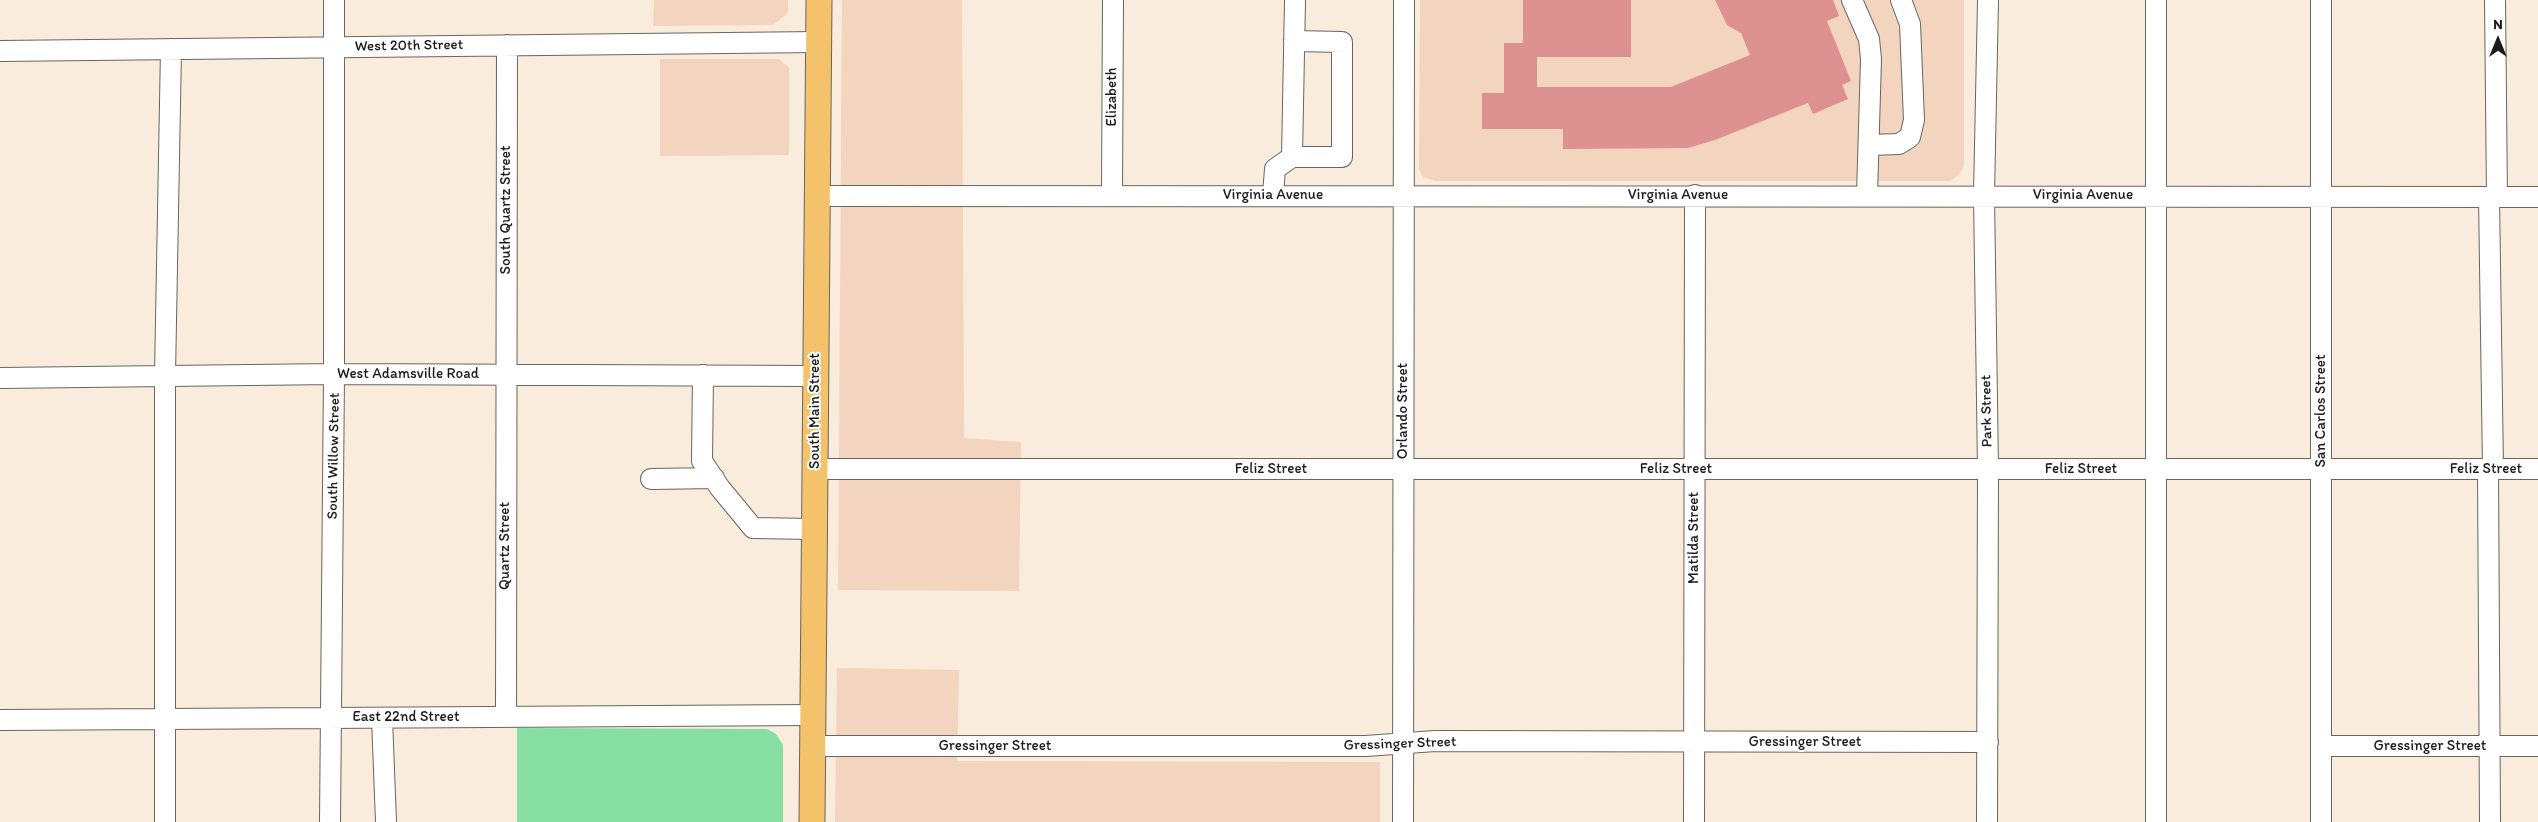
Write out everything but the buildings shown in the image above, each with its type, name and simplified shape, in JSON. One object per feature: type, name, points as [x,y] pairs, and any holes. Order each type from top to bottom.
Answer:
[{"type":"main road","name":"South Main Street","points":[[812,822],[819,0]]},
{"type":"street","name":"South Willow Street","points":[[330,822],[334,374],[334,0]]},
{"type":"street","name":"Elizabeth","points":[[1112,0],[1112,195]]},
{"type":"street","points":[[1292,156],[1295,0]]},
{"type":"street","name":"Orlando Street","points":[[1403,822],[1404,0]]},
{"type":"street","points":[[1852,0],[1869,40],[1871,59],[1867,195]]},
{"type":"street","points":[[1869,145],[1899,144],[1910,137],[1914,120],[1910,24],[1901,0]]},
{"type":"street","name":"Park Street","points":[[1987,822],[1988,469],[1984,195],[1988,0]]},
{"type":"street","points":[[2156,0],[2156,822]]},
{"type":"street","name":"San Carlos Street","points":[[2320,822],[2321,0]]},
{"type":"street","points":[[2490,822],[2490,469],[2496,0]]},
{"type":"street","points":[[1273,195],[1275,169],[1292,156],[1342,156],[1342,42],[1294,41]]},
{"type":"street","name":"West 20th Street","points":[[0,51],[818,42]]},
{"type":"street","name":"South Quartz Street","points":[[505,374],[506,45]]},
{"type":"street","points":[[165,822],[165,375],[171,49]]},
{"type":"street","name":"Virginia Avenue","points":[[817,196],[1404,194],[2538,197]]},
{"type":"street","name":"Matilda Street","points":[[1694,822],[1695,195]]},
{"type":"street","name":"West Adamsville Road","points":[[0,378],[334,374],[816,376]]},
{"type":"street","name":"Quartz Street","points":[[505,374],[506,717]]},
{"type":"street","points":[[703,375],[702,461],[714,478],[753,528],[814,529]]},
{"type":"street","name":"Feliz Street","points":[[815,470],[2538,469]]},
{"type":"street","points":[[651,479],[714,478]]},
{"type":"street","name":"East 22nd Street","points":[[0,720],[813,715]]},
{"type":"street","points":[[382,718],[386,822]]},
{"type":"street","name":"Gressinger Street","points":[[812,746],[1366,746],[1435,741],[1988,742]]},
{"type":"street","name":"Gressinger Street","points":[[2321,746],[2538,746]]},
{"type":"shaded area","points":[[654,0],[788,0],[788,13],[773,25],[653,26]]},
{"type":"shaded area","points":[[842,0],[962,0],[964,438],[1021,442],[1019,591],[838,590]]},
{"type":"shaded area","points":[[1420,0],[1964,0],[1964,166],[1959,175],[1950,181],[1435,181],[1423,177],[1419,169]]},
{"type":"shaded area","points":[[660,59],[779,59],[789,68],[789,155],[660,156]]},
{"type":"shaded area","points":[[837,668],[959,670],[957,761],[1380,762],[1380,822],[835,822]]},
{"type":"green space","points":[[517,728],[767,729],[776,734],[783,745],[783,822],[517,822]]}]
